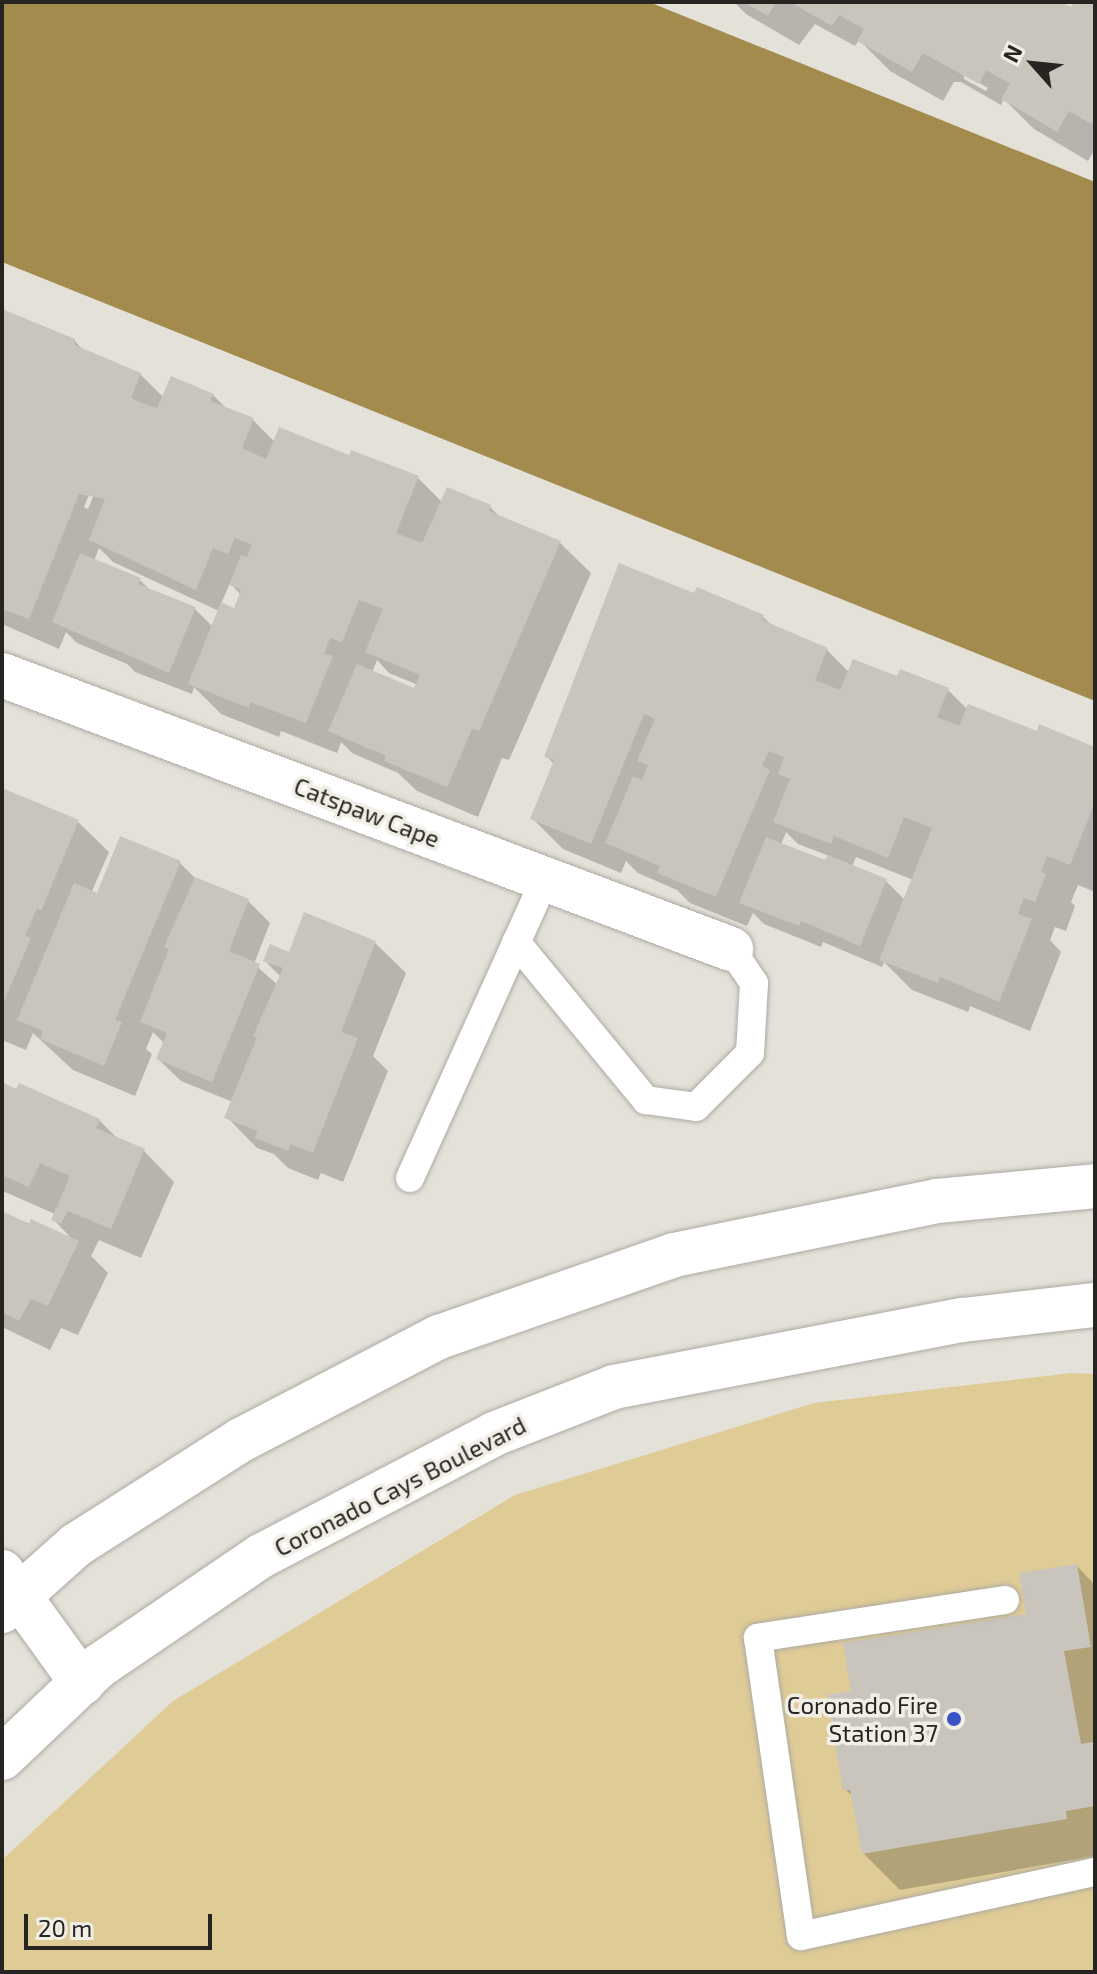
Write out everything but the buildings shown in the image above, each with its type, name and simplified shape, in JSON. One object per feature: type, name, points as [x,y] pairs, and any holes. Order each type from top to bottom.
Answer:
[{"type":"street","name":"Catspaw Cape","points":[[2,675],[731,949]]},
{"type":"street","points":[[82,1683],[8,1592],[241,1440],[439,1337],[674,1255],[937,1201],[1095,1186]]},
{"type":"street","name":"Coronado Cays Boulevard","points":[[2,1758],[99,1666],[261,1556],[494,1434],[614,1387],[963,1320],[1095,1305]]},
{"type":"lane","points":[[410,1178],[545,879]]},
{"type":"lane","points":[[516,942],[646,1100],[696,1107],[750,1053],[754,983],[731,949]]},
{"type":"lane","points":[[1005,1600],[758,1638],[801,1936],[1095,1872]]},
{"type":"shaded area","points":[[2,2],[649,2],[1095,182],[1095,701],[2,262]]},
{"type":"shaded area","points":[[1072,1373],[1095,1374],[1095,1972],[2,1972],[2,1860],[173,1701],[515,1495],[814,1403]]},
{"type":"place","name":"Coronado Fire Station 37","points":[[954,1719]]}]
